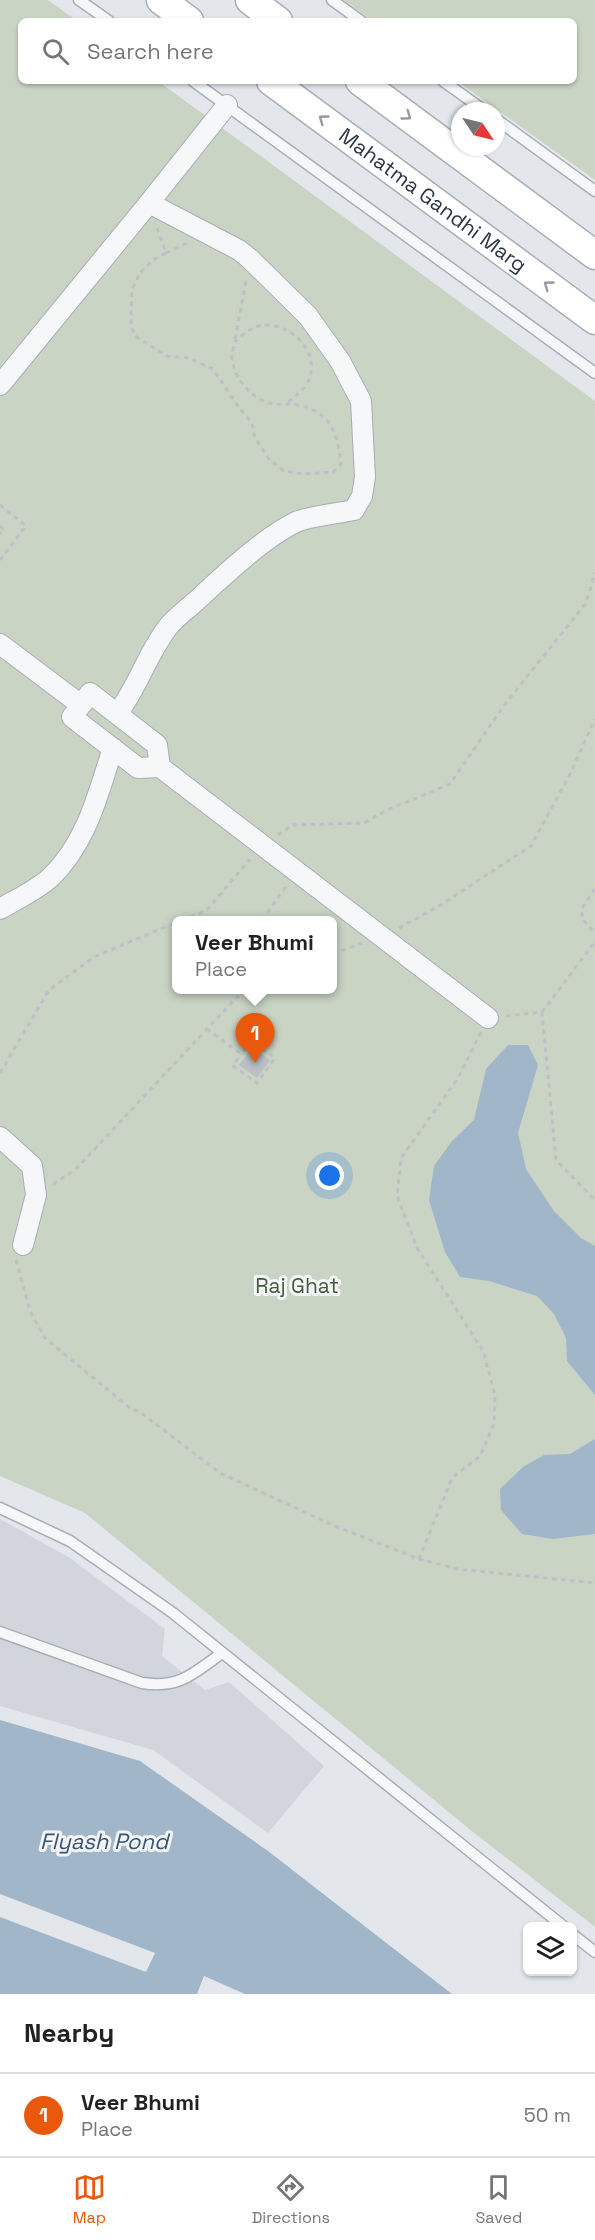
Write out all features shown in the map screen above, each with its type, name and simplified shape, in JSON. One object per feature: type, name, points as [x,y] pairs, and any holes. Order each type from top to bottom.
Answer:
[{"type":"main road","points":[[161,0],[185,18]]},
{"type":"main road","name":"Mahatma Gandhi Marg","points":[[275,84],[595,320]]},
{"type":"main road","points":[[364,84],[595,255]]},
{"type":"street","points":[[0,385],[227,105]]},
{"type":"street","points":[[117,714],[127,701],[148,659],[168,627],[219,579],[276,534],[298,521],[354,510],[362,496],[365,477],[361,401],[340,361],[308,316],[239,250],[149,203]]},
{"type":"street","points":[[0,644],[81,705]]},
{"type":"street","points":[[160,767],[157,745],[90,693],[72,717],[138,768],[160,767],[488,1018]]},
{"type":"street","points":[[0,909],[50,878],[71,854],[89,824],[113,748]]},
{"type":"street","points":[[0,1137],[32,1166],[36,1195],[23,1245]]},
{"type":"lane","points":[[79,0],[105,18]]},
{"type":"lane","points":[[332,0],[357,18]]},
{"type":"lane","points":[[197,84],[595,373]]},
{"type":"lane","points":[[447,84],[472,102]]},
{"type":"lane","points":[[505,126],[595,191]]},
{"type":"lane","points":[[0,1508],[70,1541],[173,1613],[558,1922]]},
{"type":"lane","points":[[0,1632],[142,1683],[154,1685],[181,1681],[222,1653]]},
{"type":"lane","points":[[577,1937],[595,1952]]},
{"type":"path","points":[[149,203],[166,253],[153,260],[140,273],[132,290],[131,326],[135,336],[167,356],[189,358],[213,369],[252,423],[255,438],[269,459],[284,471],[303,474],[333,472],[341,464],[339,448],[333,428],[318,411],[297,405],[262,401],[245,387],[231,358],[249,258]]},
{"type":"path","points":[[235,341],[255,327],[276,326],[291,332],[306,346],[313,364],[308,382],[301,392],[285,404]]},
{"type":"path","points":[[0,505],[26,526],[0,560]]},
{"type":"path","points":[[0,526],[4,529],[0,534]]},
{"type":"path","points":[[193,916],[207,910],[263,845],[292,825],[364,823],[385,811],[450,784],[505,704],[586,603],[595,573]]},
{"type":"path","points":[[337,953],[382,936],[439,906],[531,846],[570,774],[595,719]]},
{"type":"path","points":[[266,916],[297,871]]},
{"type":"path","points":[[595,889],[582,908],[582,919],[595,933]]},
{"type":"path","points":[[0,1073],[49,990],[94,957],[172,924]]},
{"type":"path","points":[[595,942],[542,1012],[556,1160],[595,1200]]},
{"type":"path","points":[[36,1195],[75,1170],[237,997],[243,994]]},
{"type":"path","points":[[419,1559],[452,1478],[480,1456],[494,1424],[495,1395],[483,1351],[417,1248],[397,1196],[401,1158],[458,1078],[488,1018],[542,1012]]},
{"type":"path","points":[[207,1029],[241,1054]]},
{"type":"path","points":[[251,1041],[275,1058],[257,1083],[233,1066],[241,1054],[251,1041]]},
{"type":"path","points":[[23,1245],[15,1257],[30,1311],[45,1338],[130,1408],[140,1412],[220,1473],[335,1526],[419,1559],[457,1569],[595,1583]]},
{"type":"shaded area","points":[[0,1519],[70,1558],[165,1629],[162,1656],[205,1690],[229,1682],[324,1766],[268,1833],[153,1750],[0,1706]]},
{"type":"green space","name":"Raj Ghat","points":[[0,0],[48,0],[73,18],[18,18],[18,84],[162,84],[595,401],[595,1927],[473,1832],[85,1513],[0,1476]]},
{"type":"green space","points":[[344,0],[595,0],[595,180],[505,115],[505,102],[486,102],[461,84],[577,84],[577,18],[369,18]]},
{"type":"water","points":[[508,1045],[528,1045],[538,1065],[518,1133],[526,1169],[554,1211],[581,1238],[595,1246],[595,1395],[567,1361],[566,1338],[554,1314],[537,1296],[489,1281],[460,1277],[445,1252],[429,1200],[434,1166],[452,1141],[474,1120],[486,1069]]},
{"type":"water","points":[[595,1439],[595,1534],[553,1539],[522,1534],[501,1510],[500,1489],[523,1467],[544,1455],[570,1454]]},
{"type":"water","name":"Flyash Pond","points":[[0,1720],[140,1761],[268,1851],[452,1994],[245,1994],[204,1976],[197,1994],[0,1994],[0,1917],[146,1972],[155,1953],[0,1894]]},
{"type":"building","points":[[252,1048],[270,1060],[257,1078],[239,1065]]},
{"type":"place","name":"Veer Bhumi","points":[[255,1063]]}]
